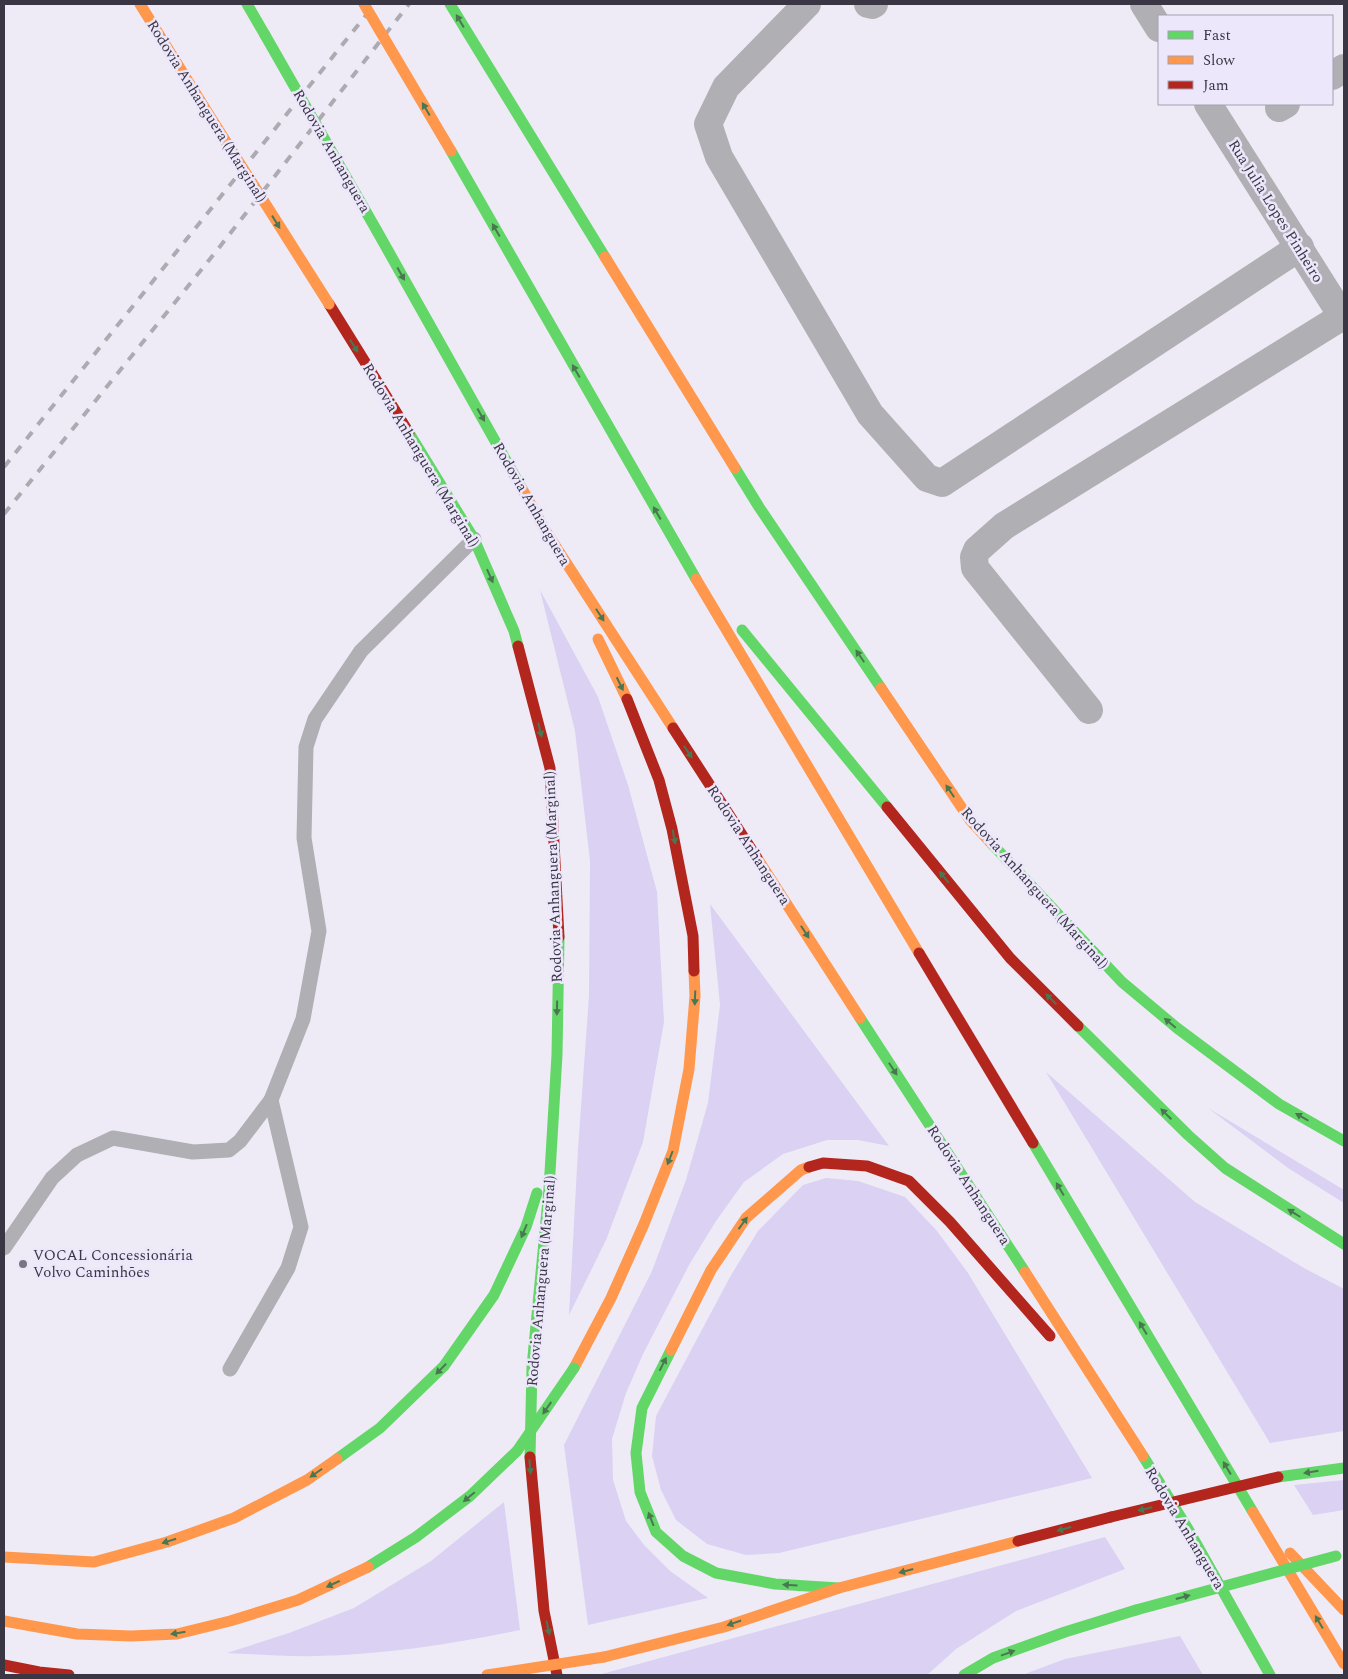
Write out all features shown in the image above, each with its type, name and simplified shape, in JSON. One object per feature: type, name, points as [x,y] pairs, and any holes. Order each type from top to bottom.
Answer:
[{"type":"highway","name":"Rodovia Anhanguera (Marginal)","points":[[140,4],[474,539],[514,631],[550,768],[559,942],[557,1055],[551,1152],[532,1367],[530,1458],[544,1611],[557,1675]]},
{"type":"highway","name":"Rodovia Anhanguera","points":[[247,4],[545,530],[1115,1411],[1188,1529],[1270,1675]]},
{"type":"highway","points":[[364,4],[451,151],[681,555],[1344,1664]]},
{"type":"highway","name":"Rodovia Anhanguera (Marginal)","points":[[450,4],[759,507],[970,820],[1122,982],[1177,1028],[1279,1104],[1344,1142]]},
{"type":"highway","points":[[4,1621],[77,1634],[131,1636],[177,1634],[230,1621],[298,1600],[361,1571],[416,1537],[470,1496],[516,1451],[574,1368],[611,1298],[644,1224],[672,1151],[690,1069],[695,996],[693,936],[672,830],[659,780],[633,712],[545,530]]},
{"type":"highway","points":[[681,555],[1010,958],[1188,1136],[1225,1168],[1344,1244]]},
{"type":"highway","points":[[4,1558],[94,1562],[167,1542],[234,1518],[307,1480],[380,1428],[444,1366],[494,1295],[526,1227],[551,1152]]},
{"type":"highway","points":[[839,1588],[775,1584],[716,1573],[683,1556],[656,1532],[640,1492],[636,1453],[642,1408],[711,1270],[746,1218],[801,1170],[823,1164],[867,1166],[909,1181],[950,1222],[1115,1411]]},
{"type":"highway","points":[[484,1675],[604,1657],[724,1627],[839,1588],[1111,1517],[1278,1477],[1344,1468]]},
{"type":"highway","points":[[1257,1518],[1344,1610]]},
{"type":"highway","points":[[964,1675],[993,1658],[1065,1632],[1136,1610],[1340,1556]]},
{"type":"highway","points":[[4,1665],[39,1672],[68,1675]]},
{"type":"street","points":[[807,4],[726,87],[708,124],[719,157],[870,414],[927,478],[942,483],[1300,247]]},
{"type":"street","points":[[868,4],[874,4]]},
{"type":"street","points":[[1144,4],[1158,26]]},
{"type":"street","points":[[1333,75],[1344,68]]},
{"type":"street","name":"Rua Julia Lopes Pinheiro","points":[[1209,105],[1343,317]]},
{"type":"street","points":[[1089,710],[975,568],[974,557],[977,550],[1004,526],[1343,317]]},
{"type":"lane","points":[[4,1248],[52,1178],[78,1155],[113,1138],[193,1152],[229,1150],[240,1141],[271,1100],[303,1018],[319,931],[304,838],[306,747],[315,719],[361,651],[474,539]]},
{"type":"lane","points":[[230,1369],[288,1268],[301,1227],[271,1100]]},
{"type":"shaded area","points":[[540,590],[598,697],[628,785],[657,892],[664,1022],[643,1142],[606,1240],[569,1315],[589,996],[590,861],[575,731]]},
{"type":"shaded area","points":[[710,904],[889,1146],[858,1140],[827,1140],[783,1154],[744,1182],[716,1221],[689,1265],[643,1354],[626,1393],[612,1439],[613,1480],[626,1521],[644,1545],[670,1571],[708,1598],[588,1625],[564,1445],[652,1271],[686,1180],[708,1103],[720,1005]]},
{"type":"shaded area","points":[[1046,1072],[1195,1202],[1304,1268],[1344,1289],[1344,1431],[1270,1443]]},
{"type":"shaded area","points":[[1208,1108],[1344,1190],[1344,1203],[1288,1168]]},
{"type":"shaded area","points":[[826,1178],[858,1181],[905,1197],[937,1231],[968,1273],[1092,1478],[779,1553],[746,1555],[707,1544],[676,1520],[661,1490],[652,1456],[656,1416],[730,1277],[758,1231],[803,1185]]},
{"type":"shaded area","points":[[1344,1480],[1344,1510],[1313,1515],[1294,1485]]},
{"type":"shaded area","points":[[504,1502],[520,1630],[469,1640],[393,1651],[304,1656],[227,1653],[289,1633],[354,1608],[431,1561]]},
{"type":"shaded area","points":[[1105,1537],[1125,1569],[1016,1611],[956,1649],[927,1675],[598,1675]]},
{"type":"shaded area","points":[[1180,1636],[1203,1675],[1022,1675],[1065,1659]]},
{"type":"railway","points":[[4,467],[375,4]]},
{"type":"railway","points":[[4,514],[218,249],[409,4]]},
{"type":"traffic: fast","points":[[247,4],[265,35]]},
{"type":"traffic: fast","points":[[450,4],[605,257]]},
{"type":"traffic: fast","points":[[265,35],[377,231]]},
{"type":"traffic: fast","points":[[451,151],[696,579]]},
{"type":"traffic: fast","points":[[377,231],[521,487]]},
{"type":"traffic: fast","points":[[409,433],[474,539],[514,631],[518,646]]},
{"type":"traffic: fast","points":[[735,468],[759,507],[881,688]]},
{"type":"traffic: fast","points":[[742,630],[887,807]]},
{"type":"traffic: fast","points":[[992,844],[1122,982],[1177,1028],[1279,1104],[1344,1141]]},
{"type":"traffic: fast","points":[[530,1457],[532,1367],[549,1189],[557,1055],[559,937]]},
{"type":"traffic: fast","points":[[860,1018],[1025,1272]]},
{"type":"traffic: fast","points":[[1078,1026],[1188,1135],[1225,1168],[1344,1244]]},
{"type":"traffic: fast","points":[[1033,1143],[1253,1512]]},
{"type":"traffic: fast","points":[[337,1459],[380,1428],[444,1366],[494,1295],[526,1227],[537,1193]]},
{"type":"traffic: fast","points":[[671,1350],[642,1408],[636,1453],[640,1492],[656,1532],[683,1556],[716,1573],[775,1584],[839,1588]]},
{"type":"traffic: fast","points":[[517,1451],[574,1368]]},
{"type":"traffic: fast","points":[[368,1567],[416,1537],[470,1496],[517,1451]]},
{"type":"traffic: fast","points":[[1143,1456],[1188,1529],[1270,1675]]},
{"type":"traffic: fast","points":[[1278,1477],[1344,1468]]},
{"type":"traffic: fast","points":[[1136,1610],[1336,1556]]},
{"type":"traffic: fast","points":[[964,1675],[993,1658],[1065,1632],[1136,1610]]},
{"type":"traffic: slow","points":[[140,4],[204,107]]},
{"type":"traffic: slow","points":[[364,4],[451,151]]},
{"type":"traffic: slow","points":[[204,107],[329,304]]},
{"type":"traffic: slow","points":[[605,257],[735,468]]},
{"type":"traffic: slow","points":[[521,487],[545,530],[673,728]]},
{"type":"traffic: slow","points":[[696,579],[919,953]]},
{"type":"traffic: slow","points":[[598,639],[627,699]]},
{"type":"traffic: slow","points":[[881,688],[970,820],[992,844]]},
{"type":"traffic: slow","points":[[757,858],[860,1018]]},
{"type":"traffic: slow","points":[[574,1368],[611,1298],[644,1224],[673,1151],[689,1069],[695,996],[694,971]]},
{"type":"traffic: slow","points":[[671,1350],[711,1270],[746,1218],[801,1170],[809,1167]]},
{"type":"traffic: slow","points":[[1025,1272],[1143,1456]]},
{"type":"traffic: slow","points":[[4,1557],[94,1562],[167,1542],[234,1518],[307,1480],[337,1459]]},
{"type":"traffic: slow","points":[[1253,1512],[1344,1664]]},
{"type":"traffic: slow","points":[[604,1657],[724,1627],[839,1588],[1018,1541]]},
{"type":"traffic: slow","points":[[1290,1553],[1344,1610]]},
{"type":"traffic: slow","points":[[4,1621],[77,1634],[131,1636],[177,1634],[230,1621],[298,1600],[368,1567]]},
{"type":"traffic: slow","points":[[487,1675],[604,1657]]},
{"type":"traffic: jam","points":[[329,304],[409,433]]},
{"type":"traffic: jam","points":[[518,646],[550,768],[559,937]]},
{"type":"traffic: jam","points":[[627,699],[659,780],[672,829],[693,936],[694,971]]},
{"type":"traffic: jam","points":[[673,728],[757,858]]},
{"type":"traffic: jam","points":[[887,807],[1010,958],[1078,1026]]},
{"type":"traffic: jam","points":[[919,953],[1033,1143]]},
{"type":"traffic: jam","points":[[809,1167],[823,1163],[867,1166],[909,1181],[950,1222],[1050,1336]]},
{"type":"traffic: jam","points":[[530,1457],[544,1611],[557,1675]]},
{"type":"traffic: jam","points":[[1111,1517],[1278,1477]]},
{"type":"traffic: jam","points":[[1018,1541],[1111,1517]]},
{"type":"traffic: jam","points":[[4,1665],[39,1672],[69,1675]]},
{"type":"place","name":"VOCAL Concessionária Volvo Caminhões","points":[[23,1264]]}]
